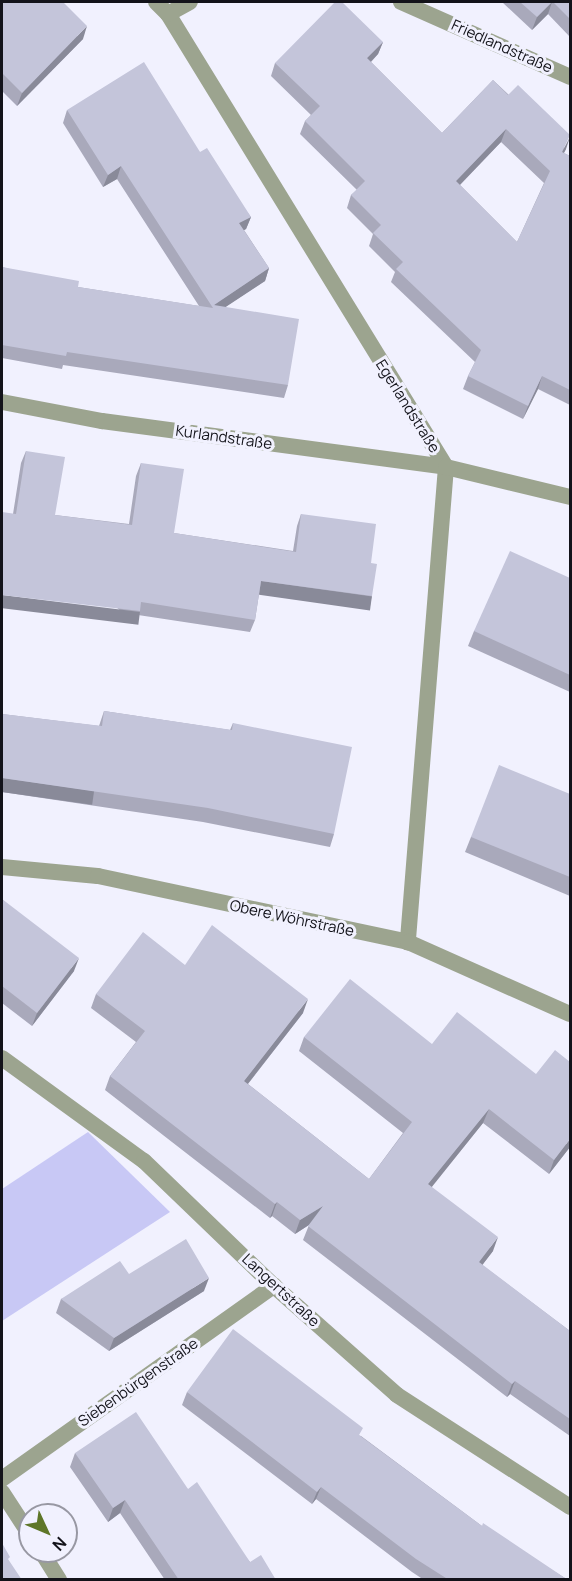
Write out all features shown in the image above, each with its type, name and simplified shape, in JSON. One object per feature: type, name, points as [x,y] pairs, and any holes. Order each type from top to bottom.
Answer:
[{"type":"street","points":[[162,8],[190,2]]},
{"type":"street","name":"Friedlandstraße","points":[[401,2],[570,77]]},
{"type":"street","name":"Egerlandstraße","points":[[162,8],[446,467],[408,942]]},
{"type":"street","name":"Kurlandstraße","points":[[2,402],[102,421],[446,467]]},
{"type":"street","points":[[446,467],[570,497]]},
{"type":"street","name":"Obere Wöhrstraße","points":[[2,867],[98,876],[408,942],[570,1014]]},
{"type":"street","name":"Langertstraße","points":[[2,1058],[144,1161],[274,1286],[397,1395],[570,1507]]},
{"type":"street","name":"Siebenbürgenstraße","points":[[2,1479],[274,1286]]},
{"type":"street","points":[[2,1492],[18,1517]]},
{"type":"street","points":[[48,1563],[59,1580]]},
{"type":"shaded area","points":[[88,1132],[170,1212],[2,1321],[2,1189]]},
{"type":"building","points":[[2,2],[63,2],[87,26],[22,93],[2,73]]},
{"type":"building","points":[[335,2],[342,2],[383,42],[367,58],[442,133],[493,80],[508,95],[518,85],[570,135],[562,152],[570,156],[570,390],[542,376],[528,406],[468,376],[481,350],[396,269],[403,262],[373,233],[381,225],[351,195],[365,181],[305,121],[320,106],[275,63]],"holes":[[[506,129],[550,171],[517,242],[456,181]]]},
{"type":"building","points":[[520,2],[552,2],[537,17]]},
{"type":"building","points":[[553,2],[570,2],[570,19]]},
{"type":"building","points":[[144,62],[200,152],[207,148],[251,217],[239,223],[269,268],[214,305],[299,319],[288,385],[67,352],[66,356],[2,345],[2,267],[79,281],[78,287],[213,308],[121,166],[108,175],[67,110]]},
{"type":"building","points":[[26,451],[65,457],[55,515],[132,525],[141,463],[184,469],[174,533],[296,552],[301,514],[376,524],[371,563],[377,564],[372,596],[261,581],[255,620],[141,602],[140,611],[2,595],[2,512],[16,514]]},
{"type":"building","points":[[510,551],[570,578],[570,675],[474,631]]},
{"type":"building","points":[[104,711],[232,730],[233,723],[352,747],[334,834],[208,808],[2,778],[2,714],[102,726]]},
{"type":"building","points":[[499,765],[570,794],[570,877],[471,837]]},
{"type":"building","points":[[2,899],[79,958],[37,1013],[2,986]]},
{"type":"building","points":[[212,925],[308,999],[244,1081],[369,1179],[412,1122],[304,1037],[350,979],[432,1044],[457,1012],[536,1074],[555,1050],[570,1062],[570,1139],[554,1160],[489,1109],[428,1184],[498,1237],[479,1262],[570,1331],[570,1419],[515,1381],[512,1384],[308,1226],[323,1206],[300,1220],[277,1202],[275,1204],[110,1076],[145,1031],[96,994],[143,932],[185,965]]},
{"type":"building","points":[[186,1239],[209,1278],[114,1338],[61,1299],[120,1261],[129,1274]]},
{"type":"building","points":[[233,1329],[363,1428],[359,1435],[482,1526],[483,1523],[568,1580],[449,1580],[416,1559],[321,1487],[317,1492],[187,1392]]},
{"type":"building","points":[[136,1412],[188,1489],[197,1482],[250,1562],[261,1555],[276,1580],[179,1580],[125,1500],[113,1508],[75,1453]]},
{"type":"building","points":[[2,1543],[10,1557],[8,1559],[22,1580],[2,1580]]}]
